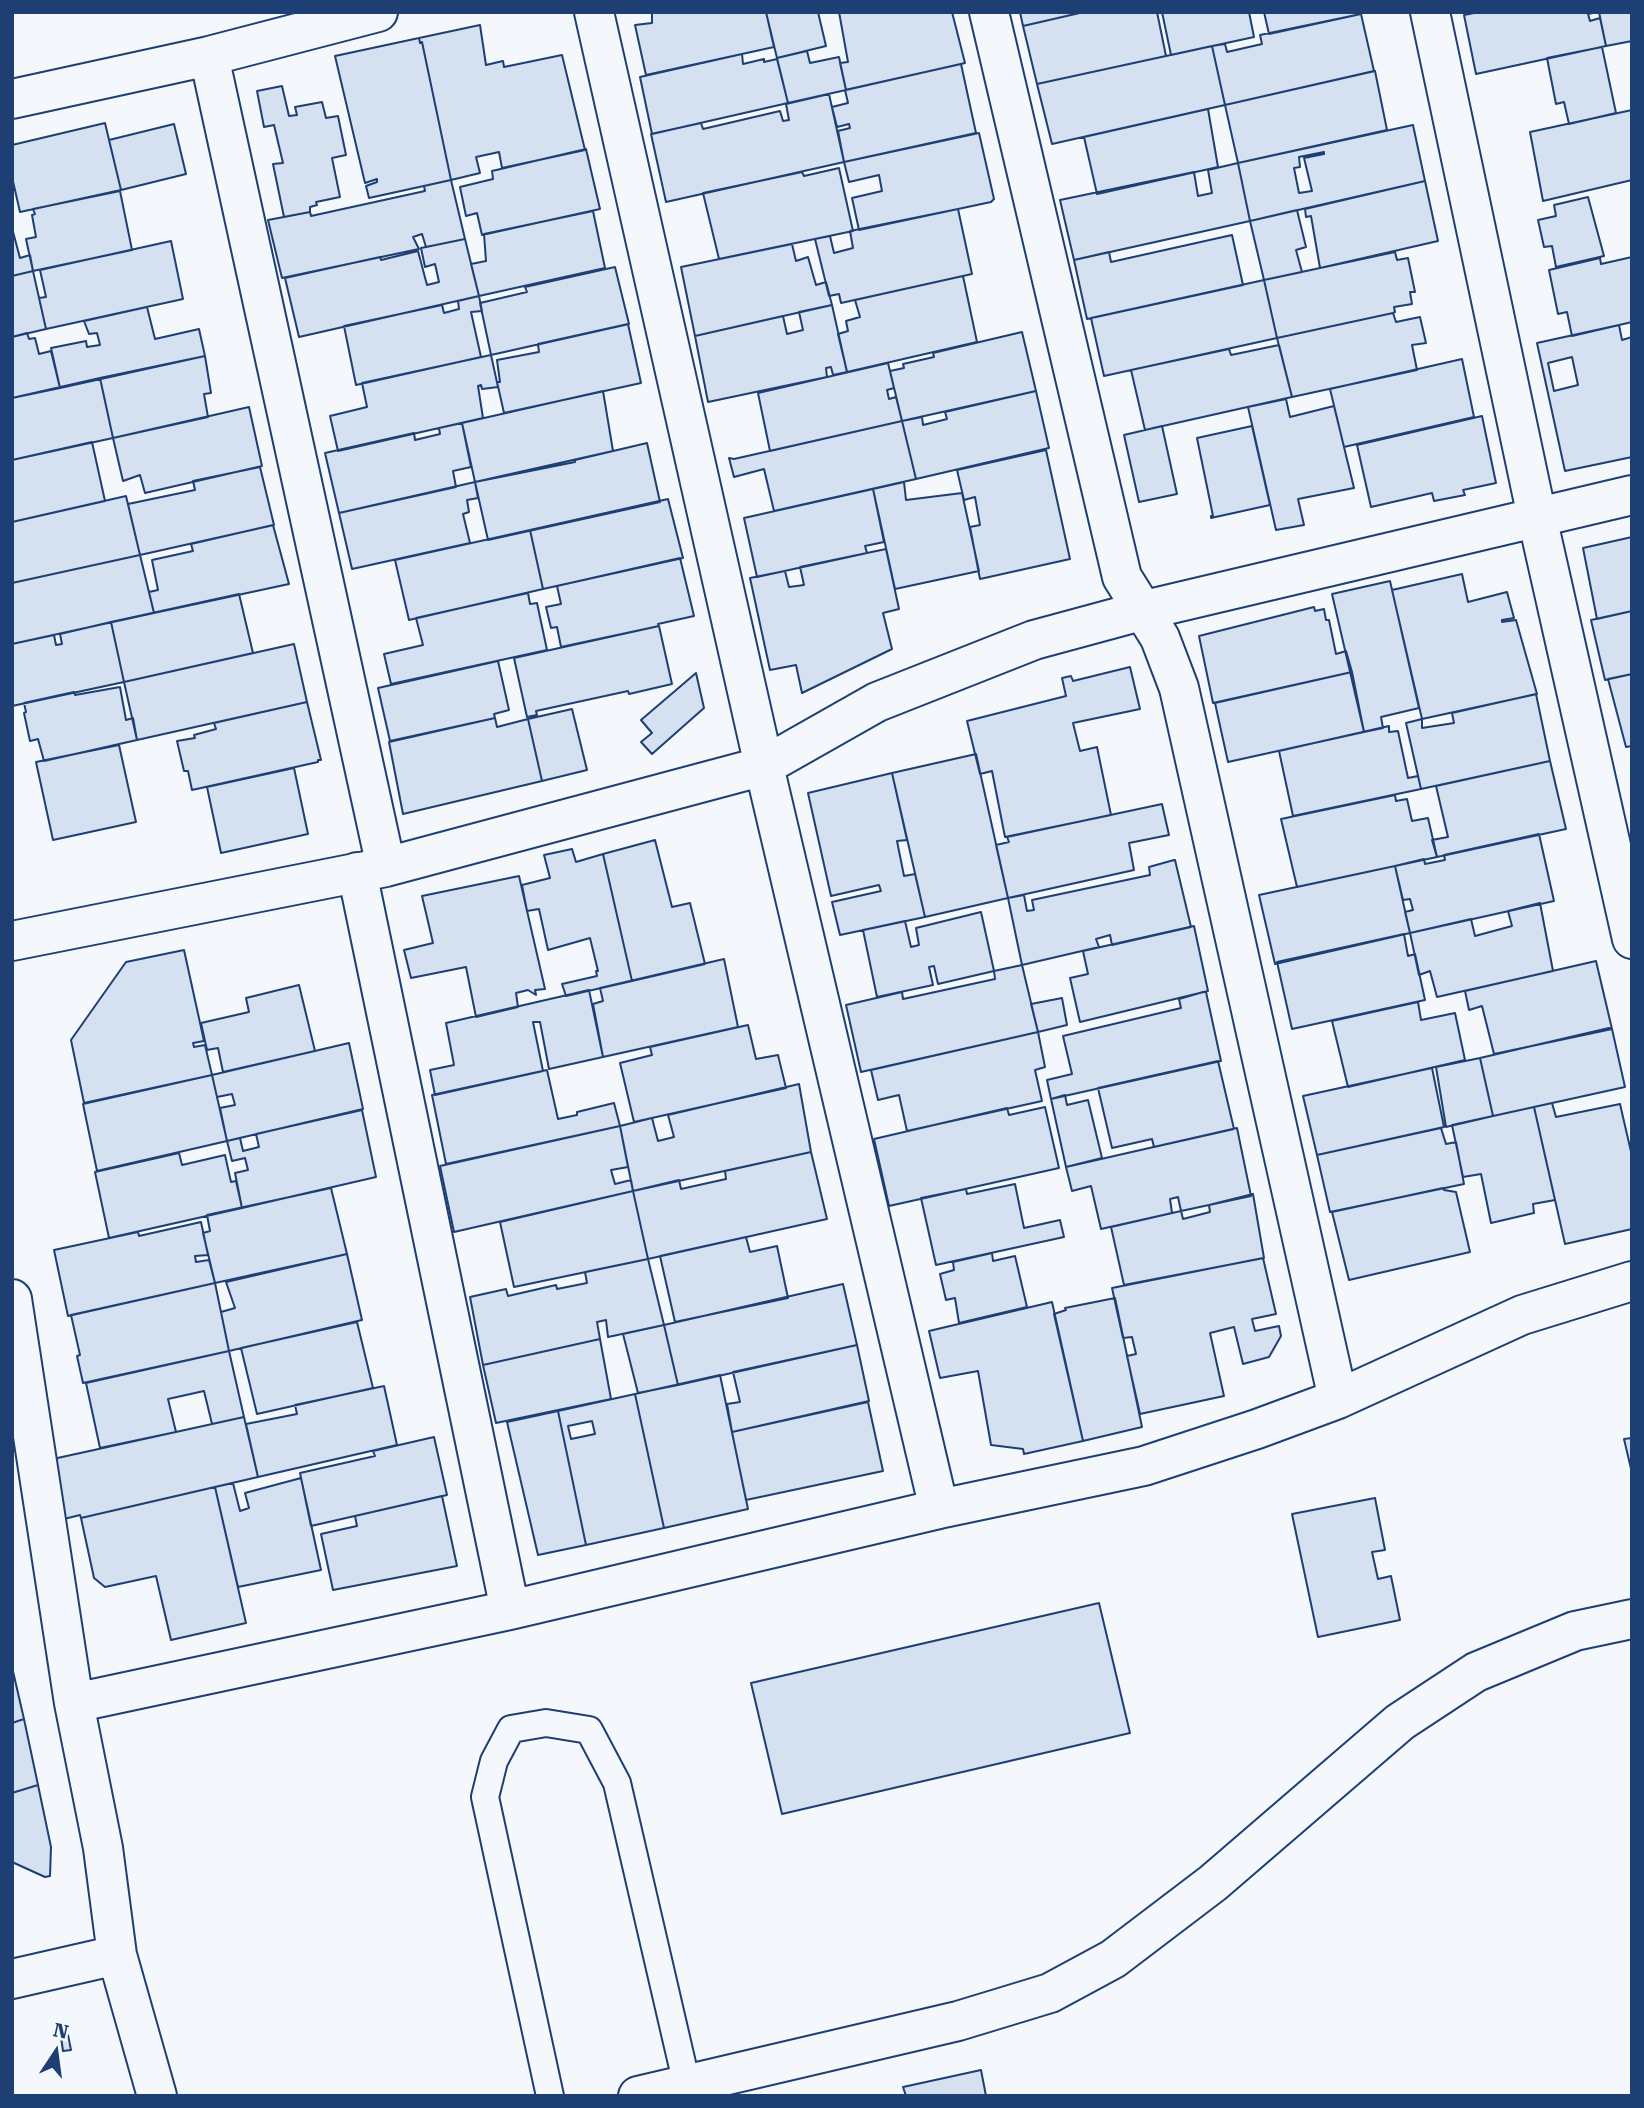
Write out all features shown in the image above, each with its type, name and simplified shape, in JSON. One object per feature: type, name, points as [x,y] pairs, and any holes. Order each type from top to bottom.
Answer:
[{"type":"street","points":[[12,99],[209,56],[378,12]]},
{"type":"street","points":[[594,12],[764,766],[939,1509]]},
{"type":"street","points":[[989,12],[1122,577],[1160,638],[1179,688],[1338,1399]]},
{"type":"street","points":[[1430,12],[1537,517],[1632,939]]},
{"type":"street","points":[[209,56],[372,869],[510,1610]]},
{"type":"street","points":[[12,941],[372,869],[764,766],[877,702],[1034,640],[1141,611],[1632,495]]},
{"type":"street","points":[[74,1703],[510,1610],[939,1509],[1144,1466],[1338,1399],[1521,1314],[1632,1281]]},
{"type":"street","points":[[12,1299],[74,1703],[103,1848],[117,1955],[157,2096]]},
{"type":"street","points":[[638,2096],[958,2021],[1050,1993],[1113,1959],[1213,1883],[1400,1722],[1476,1672],[1575,1631],[1632,1619]]},
{"type":"street","points":[[12,1979],[117,1955]]},
{"type":"lane","points":[[550,2096],[485,1797],[494,1761],[511,1729],[546,1723],[589,1730],[617,1783],[687,2085]]},
{"type":"building","points":[[652,12],[766,12],[774,47],[646,75],[635,25],[652,23]]},
{"type":"building","points":[[766,12],[818,12],[826,46],[777,58]]},
{"type":"building","points":[[839,12],[952,12],[965,63],[846,90],[840,63],[848,62]]},
{"type":"building","points":[[1020,12],[1084,12],[1023,26]]},
{"type":"building","points":[[1084,12],[1157,12],[1166,56],[1037,84],[1023,26]]},
{"type":"building","points":[[1162,12],[1249,12],[1254,37],[1171,55]]},
{"type":"building","points":[[1264,12],[1361,12],[1361,14],[1269,34]]},
{"type":"building","points":[[1479,12],[1598,12],[1588,14],[1590,21],[1600,18],[1606,46],[1476,74],[1464,15]]},
{"type":"building","points":[[1599,12],[1632,12],[1632,41],[1606,46]]},
{"type":"building","points":[[1361,14],[1374,71],[1225,105],[1212,46],[1225,44],[1227,52],[1262,44],[1260,35]]},
{"type":"building","points":[[480,25],[486,65],[503,61],[504,67],[562,55],[585,150],[502,168],[499,152],[476,157],[480,173],[451,180],[419,38]]},
{"type":"building","points":[[419,38],[451,180],[369,198],[366,186],[377,182],[377,179],[365,183],[335,56]]},
{"type":"building","points":[[1212,46],[1225,105],[1052,144],[1037,84]]},
{"type":"building","points":[[1602,47],[1616,113],[1569,124],[1564,102],[1556,104],[1547,58]]},
{"type":"building","points":[[807,51],[810,63],[839,57],[846,90],[788,103],[777,58]]},
{"type":"building","points":[[742,54],[743,64],[777,59],[788,103],[652,134],[640,77]]},
{"type":"building","points":[[961,64],[976,133],[844,162],[838,131],[850,128],[849,124],[837,127],[832,107],[848,103],[845,90]]},
{"type":"building","points":[[1375,71],[1387,130],[1238,163],[1225,105]]},
{"type":"building","points":[[282,86],[289,116],[297,115],[295,107],[322,102],[326,118],[338,116],[346,155],[332,158],[340,197],[316,202],[317,205],[310,207],[310,212],[284,217],[273,164],[283,163],[274,125],[264,127],[257,91]]},
{"type":"building","points":[[829,94],[844,162],[666,202],[651,134],[701,123],[703,129],[780,111],[783,121],[789,120],[786,104]]},
{"type":"building","points":[[1208,109],[1218,167],[1097,194],[1084,137]]},
{"type":"building","points":[[1632,110],[1632,180],[1543,201],[1530,132]]},
{"type":"building","points":[[105,123],[121,190],[20,212],[12,177],[12,145]]},
{"type":"building","points":[[174,124],[186,174],[121,190],[109,140]]},
{"type":"building","points":[[1413,125],[1425,181],[1250,221],[1238,163]],"holes":[[[1324,154],[1304,158],[1312,191],[1299,193],[1294,168],[1300,167],[1299,157]]]},
{"type":"building","points":[[979,133],[994,199],[991,202],[859,230],[852,198],[882,191],[879,175],[849,182],[844,162]]},
{"type":"building","points":[[586,149],[600,209],[482,235],[477,213],[466,216],[460,187],[493,179],[492,171]]},
{"type":"building","points":[[1238,163],[1250,221],[1074,260],[1060,200],[1194,172],[1198,196],[1212,193],[1208,170]]},
{"type":"building","points":[[839,168],[853,231],[719,259],[703,193],[802,172],[804,176]]},
{"type":"building","points":[[451,180],[465,239],[426,247],[422,234],[413,237],[419,249],[282,278],[268,220],[310,212],[311,216],[425,191],[424,186]]},
{"type":"building","points":[[1425,181],[1438,241],[1320,268],[1311,216],[1306,217],[1305,209]]},
{"type":"building","points":[[120,191],[132,250],[33,271],[26,239],[36,237],[33,209]]},
{"type":"building","points":[[1588,197],[1604,256],[1556,267],[1552,246],[1544,247],[1538,220],[1556,216],[1554,205]]},
{"type":"building","points":[[958,209],[972,274],[841,303],[839,294],[829,296],[815,239],[830,236],[834,253],[853,248],[850,231]]},
{"type":"building","points":[[1297,210],[1306,247],[1296,250],[1302,272],[1264,280],[1250,221]]},
{"type":"building","points":[[593,211],[605,268],[479,296],[471,264],[486,261],[484,234]]},
{"type":"building","points":[[12,228],[20,258],[30,255],[33,271],[12,276]]},
{"type":"building","points":[[1232,235],[1243,285],[1087,319],[1074,260],[1109,252],[1111,262]]},
{"type":"building","points":[[465,239],[479,296],[299,337],[285,278],[418,251],[427,285],[439,282],[435,264],[425,267],[421,248]]},
{"type":"building","points":[[171,241],[183,299],[46,329],[39,298],[46,297],[40,270]]},
{"type":"building","points":[[792,244],[796,261],[808,257],[816,285],[826,282],[832,305],[695,336],[681,267]]},
{"type":"building","points":[[1395,252],[1397,260],[1408,258],[1415,292],[1410,292],[1412,304],[1394,307],[1393,313],[1277,338],[1264,280]]},
{"type":"building","points":[[1632,257],[1632,322],[1572,336],[1567,312],[1558,314],[1549,270],[1600,258],[1601,264]]},
{"type":"building","points":[[615,267],[629,324],[491,355],[480,303],[527,292],[525,287]]},
{"type":"building","points":[[33,271],[46,329],[12,337],[12,276]]},
{"type":"building","points":[[963,276],[977,342],[847,372],[838,334],[848,331],[846,321],[860,317],[855,300]]},
{"type":"building","points":[[1264,280],[1277,338],[1104,376],[1091,318]]},
{"type":"building","points":[[479,296],[482,311],[471,312],[481,357],[356,385],[344,326],[442,305],[444,313],[459,309],[458,301]]},
{"type":"building","points":[[832,305],[847,372],[833,375],[831,367],[826,368],[827,377],[708,402],[695,336],[783,316],[787,334],[803,330],[799,312]]},
{"type":"building","points":[[147,307],[155,339],[199,329],[205,356],[60,388],[51,348],[86,341],[87,347],[100,345],[97,333],[89,334],[84,321]]},
{"type":"building","points":[[1393,313],[1396,322],[1420,317],[1426,343],[1412,345],[1417,370],[1292,397],[1277,338]]},
{"type":"building","points":[[628,324],[641,383],[504,413],[497,382],[500,382],[497,360],[539,352],[538,344]]},
{"type":"building","points":[[1619,325],[1622,340],[1632,337],[1632,457],[1565,471],[1537,343]],"holes":[[[1572,357],[1578,385],[1554,391],[1548,363]]]},
{"type":"building","points":[[1022,332],[1036,391],[902,421],[890,371],[904,368],[903,364],[934,357],[933,353]]},
{"type":"building","points":[[27,333],[29,339],[35,338],[39,354],[51,351],[60,388],[12,398],[12,337]]},
{"type":"building","points":[[1279,345],[1292,397],[1145,430],[1131,370],[1229,349],[1231,355]]},
{"type":"building","points":[[491,355],[498,387],[482,389],[481,385],[478,386],[483,418],[338,451],[330,416],[367,407],[362,383]]},
{"type":"building","points":[[205,356],[211,393],[204,394],[208,417],[113,438],[100,378]]},
{"type":"building","points":[[1462,359],[1474,417],[1344,447],[1330,389]]},
{"type":"building","points":[[888,363],[894,388],[887,390],[889,399],[896,397],[902,421],[770,451],[758,393]]},
{"type":"building","points":[[100,378],[113,438],[12,460],[12,398]]},
{"type":"building","points":[[603,391],[613,451],[475,482],[462,423]]},
{"type":"building","points":[[1036,391],[1049,448],[916,479],[902,421],[922,417],[923,425],[947,419],[945,412]]},
{"type":"building","points":[[1286,399],[1290,417],[1334,406],[1354,488],[1298,499],[1304,525],[1276,530],[1248,407]]},
{"type":"building","points":[[249,407],[262,466],[145,493],[140,475],[123,481],[113,438]]},
{"type":"building","points":[[1482,416],[1496,483],[1463,490],[1465,495],[1434,501],[1432,493],[1371,507],[1357,445]]},
{"type":"building","points":[[902,421],[916,479],[774,511],[764,469],[734,477],[729,458]]},
{"type":"building","points":[[462,423],[471,467],[453,471],[456,487],[339,513],[325,453],[414,433],[415,440],[440,434],[439,428]]},
{"type":"building","points":[[1162,426],[1177,494],[1139,502],[1124,435]]},
{"type":"building","points":[[1252,426],[1270,505],[1211,518],[1213,516],[1197,438]]},
{"type":"building","points":[[92,442],[105,501],[12,522],[12,460]]},
{"type":"building","points":[[647,443],[660,502],[488,540],[475,482],[575,462]]},
{"type":"building","points":[[1046,450],[1070,559],[980,579],[970,527],[980,525],[975,497],[964,500],[957,470]]},
{"type":"building","points":[[260,467],[274,525],[140,555],[128,504],[195,490],[193,481]]},
{"type":"building","points":[[475,482],[478,498],[467,500],[469,512],[463,514],[470,543],[352,569],[339,513]]},
{"type":"building","points":[[904,482],[906,500],[962,493],[979,571],[895,589],[873,489]]},
{"type":"building","points":[[873,489],[884,542],[865,546],[867,553],[757,577],[744,518]]},
{"type":"building","points":[[126,496],[140,555],[12,583],[12,522]]},
{"type":"building","points":[[668,499],[683,558],[543,589],[530,530]]},
{"type":"building","points":[[273,525],[289,584],[154,613],[149,592],[158,590],[152,560],[193,551],[191,544]]},
{"type":"building","points":[[530,530],[543,589],[409,620],[395,560]]},
{"type":"building","points":[[1632,537],[1632,611],[1597,619],[1583,548]]},
{"type":"building","points":[[886,549],[899,609],[883,613],[892,649],[802,693],[796,665],[770,670],[750,578],[785,571],[789,587],[804,585],[800,567]]},
{"type":"building","points":[[140,555],[154,613],[12,644],[12,583]]},
{"type":"building","points":[[680,558],[694,616],[561,647],[557,627],[551,628],[546,607],[561,604],[557,586]]},
{"type":"building","points":[[1462,574],[1468,602],[1507,592],[1514,618],[1502,622],[1516,620],[1537,694],[1422,719],[1392,590]]},
{"type":"building","points":[[1390,581],[1419,708],[1381,717],[1383,728],[1364,732],[1332,594]]},
{"type":"building","points":[[528,593],[530,604],[537,603],[547,650],[391,684],[384,654],[423,645],[416,618]]},
{"type":"building","points":[[239,594],[253,653],[124,682],[111,622]]},
{"type":"building","points":[[1314,607],[1315,611],[1324,609],[1336,654],[1346,651],[1352,672],[1213,703],[1199,636]]},
{"type":"building","points":[[1632,611],[1632,674],[1605,680],[1591,620]]},
{"type":"building","points":[[111,622],[124,682],[12,706],[12,644],[54,635],[56,645],[62,644],[60,634]]},
{"type":"building","points":[[659,626],[672,684],[536,711],[537,715],[527,717],[514,658]]},
{"type":"building","points":[[294,644],[307,702],[137,740],[124,682]]},
{"type":"building","points":[[498,661],[509,710],[494,714],[495,718],[390,741],[378,688]]},
{"type":"building","points":[[1130,667],[1140,709],[1073,723],[1080,751],[1097,747],[1111,815],[1005,837],[992,771],[980,774],[967,721],[1066,696],[1062,678],[1071,676],[1073,681]]},
{"type":"building","points":[[1352,672],[1364,732],[1228,762],[1215,703]]},
{"type":"building","points":[[696,673],[704,708],[652,754],[641,742],[652,733],[641,720]]},
{"type":"building","points":[[1632,674],[1632,746],[1626,747],[1608,679]]},
{"type":"building","points":[[120,687],[126,720],[133,718],[137,740],[44,761],[38,739],[30,741],[24,703],[74,692],[75,695]]},
{"type":"building","points":[[1536,694],[1550,761],[1421,789],[1406,723],[1422,719],[1422,728],[1454,723],[1452,713]]},
{"type":"building","points":[[307,702],[321,760],[192,790],[177,741],[195,738],[194,735],[216,729],[214,723]]},
{"type":"building","points":[[572,709],[587,770],[542,781],[528,719]]},
{"type":"building","points":[[495,718],[497,727],[528,719],[542,781],[403,814],[389,742]]},
{"type":"building","points":[[1389,726],[1389,732],[1398,731],[1408,778],[1418,776],[1421,789],[1293,816],[1279,751]]},
{"type":"building","points":[[119,745],[136,822],[53,840],[36,762]]},
{"type":"building","points":[[976,754],[1008,898],[925,917],[892,773]]},
{"type":"building","points":[[1550,761],[1566,829],[1437,857],[1432,840],[1448,837],[1436,786]]},
{"type":"building","points":[[294,768],[308,834],[221,853],[207,787]]},
{"type":"building","points":[[892,773],[907,840],[897,841],[904,876],[915,874],[925,917],[840,935],[832,902],[881,891],[879,885],[831,896],[808,793]]},
{"type":"building","points":[[1395,795],[1396,801],[1407,799],[1412,821],[1428,818],[1437,857],[1297,887],[1281,819]]},
{"type":"building","points":[[1162,804],[1169,835],[1129,843],[1134,870],[1008,898],[996,845],[1009,842],[1007,837]]},
{"type":"building","points":[[1539,834],[1554,901],[1410,933],[1405,912],[1413,910],[1410,899],[1403,900],[1395,866],[1424,859],[1425,864],[1445,860],[1444,855]]},
{"type":"building","points":[[655,840],[672,907],[690,903],[705,964],[632,981],[603,854]]},
{"type":"building","points":[[572,849],[576,862],[603,854],[632,981],[566,996],[562,984],[597,976],[590,938],[548,950],[539,909],[527,911],[522,885],[550,878],[544,855]]},
{"type":"building","points":[[1175,860],[1191,927],[1112,945],[1110,935],[1096,939],[1099,947],[1022,965],[1008,898],[1024,895],[1027,911],[1034,910],[1032,900],[1150,875],[1149,867]]},
{"type":"building","points":[[1395,866],[1410,933],[1275,964],[1259,895]]},
{"type":"building","points":[[519,876],[545,989],[535,990],[536,995],[528,990],[516,993],[518,1007],[476,1017],[466,967],[411,978],[404,950],[433,943],[422,896]]},
{"type":"building","points":[[1540,903],[1553,971],[1437,997],[1430,971],[1419,975],[1410,933],[1471,919],[1475,936],[1512,926],[1508,911]]},
{"type":"building","points":[[981,912],[994,971],[938,984],[934,966],[929,967],[933,985],[877,997],[863,930],[905,921],[911,947],[919,945],[916,928]]},
{"type":"building","points":[[1194,926],[1208,991],[1080,1022],[1070,978],[1088,974],[1083,951]]},
{"type":"building","points":[[1404,934],[1408,956],[1415,954],[1425,1000],[1292,1029],[1277,962]]},
{"type":"building","points":[[184,950],[204,1041],[193,1043],[194,1047],[205,1045],[212,1075],[84,1103],[71,1040],[126,962]]},
{"type":"building","points":[[724,959],[738,1027],[603,1057],[593,1004],[603,1001],[600,988]]},
{"type":"building","points":[[1596,961],[1612,1029],[1494,1054],[1482,1006],[1469,1010],[1465,991]]},
{"type":"building","points":[[1022,965],[1038,1032],[861,1072],[846,1005],[902,992],[903,999],[995,979],[994,971]]},
{"type":"building","points":[[299,985],[315,1051],[223,1072],[218,1048],[207,1050],[201,1023],[249,1012],[246,998]]},
{"type":"building","points":[[589,990],[603,1057],[549,1069],[540,1022],[533,1022],[543,1071],[435,1095],[430,1070],[454,1065],[446,1023]]},
{"type":"building","points":[[1206,992],[1221,1061],[1051,1099],[1047,1080],[1072,1074],[1063,1036],[1181,1008],[1179,999]]},
{"type":"building","points":[[1062,998],[1067,1025],[1038,1032],[1031,1004]]},
{"type":"building","points":[[1418,1002],[1421,1020],[1455,1013],[1465,1060],[1348,1087],[1332,1021]]},
{"type":"building","points":[[748,1025],[756,1059],[778,1055],[786,1088],[634,1122],[620,1063],[652,1055],[650,1047]]},
{"type":"building","points":[[1612,1029],[1625,1087],[1493,1116],[1480,1058]]},
{"type":"building","points":[[1038,1032],[1045,1067],[1035,1070],[1042,1101],[907,1131],[899,1095],[878,1100],[871,1070]]},
{"type":"building","points":[[349,1043],[363,1109],[227,1141],[220,1108],[235,1105],[232,1094],[217,1097],[212,1075]]},
{"type":"building","points":[[1480,1058],[1493,1116],[1446,1127],[1436,1067]]},
{"type":"building","points":[[1218,1061],[1234,1129],[1154,1147],[1152,1139],[1112,1148],[1098,1088]]},
{"type":"building","points":[[1432,1068],[1444,1127],[1317,1155],[1303,1096]]},
{"type":"building","points":[[547,1070],[558,1119],[614,1103],[620,1126],[446,1164],[432,1095]]},
{"type":"building","points":[[212,1075],[227,1141],[97,1171],[83,1104]]},
{"type":"building","points":[[799,1084],[811,1152],[633,1191],[620,1126],[652,1118],[658,1141],[674,1137],[668,1115]]},
{"type":"building","points":[[1065,1095],[1067,1105],[1088,1100],[1102,1158],[1066,1167],[1051,1099]]},
{"type":"building","points":[[1552,1103],[1556,1117],[1620,1104],[1632,1156],[1632,1229],[1565,1244],[1534,1107]]},
{"type":"building","points":[[1045,1107],[1059,1168],[889,1206],[874,1139],[1007,1108],[1009,1115]]},
{"type":"building","points":[[1534,1107],[1555,1200],[1533,1204],[1534,1213],[1491,1223],[1481,1174],[1463,1177],[1452,1125]]},
{"type":"building","points":[[362,1110],[376,1177],[242,1208],[235,1173],[248,1170],[245,1158],[232,1161],[227,1141],[240,1138],[243,1151],[259,1147],[256,1134]]},
{"type":"building","points":[[620,1126],[628,1167],[611,1170],[615,1184],[631,1180],[633,1191],[454,1232],[440,1166]]},
{"type":"building","points":[[1237,1128],[1251,1196],[1181,1211],[1178,1197],[1170,1199],[1172,1213],[1101,1229],[1091,1186],[1072,1191],[1066,1167]]},
{"type":"building","points":[[1441,1128],[1446,1144],[1456,1142],[1464,1184],[1330,1212],[1317,1155]]},
{"type":"building","points":[[811,1152],[827,1219],[648,1259],[633,1191],[679,1180],[681,1189],[726,1179],[725,1171]]},
{"type":"building","points":[[179,1153],[182,1165],[225,1155],[231,1182],[236,1181],[242,1208],[109,1238],[95,1172]]},
{"type":"building","points":[[1015,1184],[1024,1228],[1060,1220],[1064,1237],[936,1265],[921,1198],[966,1189],[967,1194]]},
{"type":"building","points":[[331,1188],[347,1254],[215,1283],[203,1233],[210,1231],[207,1215]]},
{"type":"building","points":[[1443,1188],[1456,1192],[1470,1252],[1349,1280],[1332,1212]]},
{"type":"building","points":[[633,1191],[648,1259],[514,1287],[500,1222]]},
{"type":"building","points":[[1253,1194],[1264,1258],[1124,1285],[1111,1227],[1181,1211],[1183,1219],[1210,1212],[1209,1205]]},
{"type":"building","points":[[201,1222],[208,1255],[195,1256],[196,1262],[209,1260],[215,1283],[68,1316],[54,1250],[138,1232],[139,1236]]},
{"type":"building","points":[[746,1237],[750,1252],[777,1246],[788,1298],[675,1322],[660,1256]]},
{"type":"building","points":[[992,1253],[993,1261],[1015,1256],[1027,1307],[959,1323],[955,1298],[946,1300],[940,1274],[954,1270],[953,1262]]},
{"type":"building","points":[[347,1254],[362,1320],[229,1351],[221,1312],[235,1308],[226,1282]]},
{"type":"building","points":[[1263,1258],[1276,1314],[1252,1319],[1255,1331],[1279,1326],[1281,1336],[1269,1357],[1243,1364],[1234,1327],[1210,1333],[1224,1396],[1140,1414],[1127,1356],[1136,1354],[1132,1337],[1123,1338],[1112,1288]]},
{"type":"building","points":[[648,1259],[664,1325],[608,1337],[606,1320],[597,1322],[600,1339],[483,1365],[470,1297],[506,1289],[508,1296],[556,1285],[557,1289],[587,1283],[585,1272]]},
{"type":"building","points":[[215,1283],[229,1351],[83,1383],[71,1315]]},
{"type":"building","points":[[843,1284],[857,1345],[678,1385],[664,1325]]},
{"type":"building","points":[[1115,1298],[1142,1427],[1083,1441],[1054,1314],[1066,1310],[1065,1308]]},
{"type":"building","points":[[1052,1302],[1083,1441],[1024,1454],[1023,1449],[991,1445],[978,1371],[940,1378],[929,1331]]},
{"type":"building","points":[[357,1322],[373,1388],[257,1414],[241,1348]]},
{"type":"building","points":[[664,1325],[678,1385],[638,1393],[623,1334]]},
{"type":"building","points":[[600,1339],[611,1399],[496,1423],[483,1365]]},
{"type":"building","points":[[857,1345],[869,1401],[732,1432],[727,1404],[740,1402],[733,1372]]},
{"type":"building","points":[[229,1351],[244,1417],[212,1424],[204,1391],[168,1399],[176,1432],[100,1448],[86,1383]]},
{"type":"building","points":[[720,1375],[748,1509],[664,1528],[635,1394]]},
{"type":"building","points":[[384,1386],[397,1445],[258,1477],[246,1424],[297,1414],[295,1405]]},
{"type":"building","points":[[635,1394],[664,1528],[586,1545],[558,1411]],"holes":[[[592,1421],[595,1434],[571,1439],[568,1426]]]},
{"type":"building","points":[[868,1402],[883,1471],[746,1500],[732,1432]]},
{"type":"building","points":[[558,1411],[586,1545],[538,1555],[507,1422]]},
{"type":"building","points":[[244,1417],[258,1477],[81,1518],[80,1515],[64,1519],[53,1459]]},
{"type":"building","points":[[434,1437],[447,1495],[311,1526],[300,1473],[375,1456],[373,1451]]},
{"type":"building","points":[[1632,1438],[1632,1473],[1624,1439]]},
{"type":"building","points":[[301,1478],[321,1570],[238,1587],[215,1487],[233,1483],[240,1511],[249,1508],[245,1493]]},
{"type":"building","points":[[215,1487],[246,1623],[171,1640],[156,1576],[105,1587],[94,1578],[81,1518]]},
{"type":"building","points":[[442,1496],[457,1566],[333,1590],[321,1534],[357,1526],[355,1516]]},
{"type":"building","points":[[1375,1498],[1385,1550],[1372,1552],[1378,1579],[1391,1576],[1400,1620],[1318,1637],[1292,1514]]},
{"type":"building","points":[[1099,1603],[1130,1733],[782,1814],[751,1683]]},
{"type":"building","points":[[12,1667],[24,1719],[12,1723]]},
{"type":"building","points":[[24,1719],[38,1785],[12,1793],[12,1723]]},
{"type":"building","points":[[38,1785],[51,1847],[50,1876],[45,1877],[12,1862],[12,1793]]},
{"type":"building","points":[[68,2035],[71,2050],[63,2051],[61,2037]]},
{"type":"building","points":[[981,2070],[986,2096],[906,2096],[903,2087]]}]
